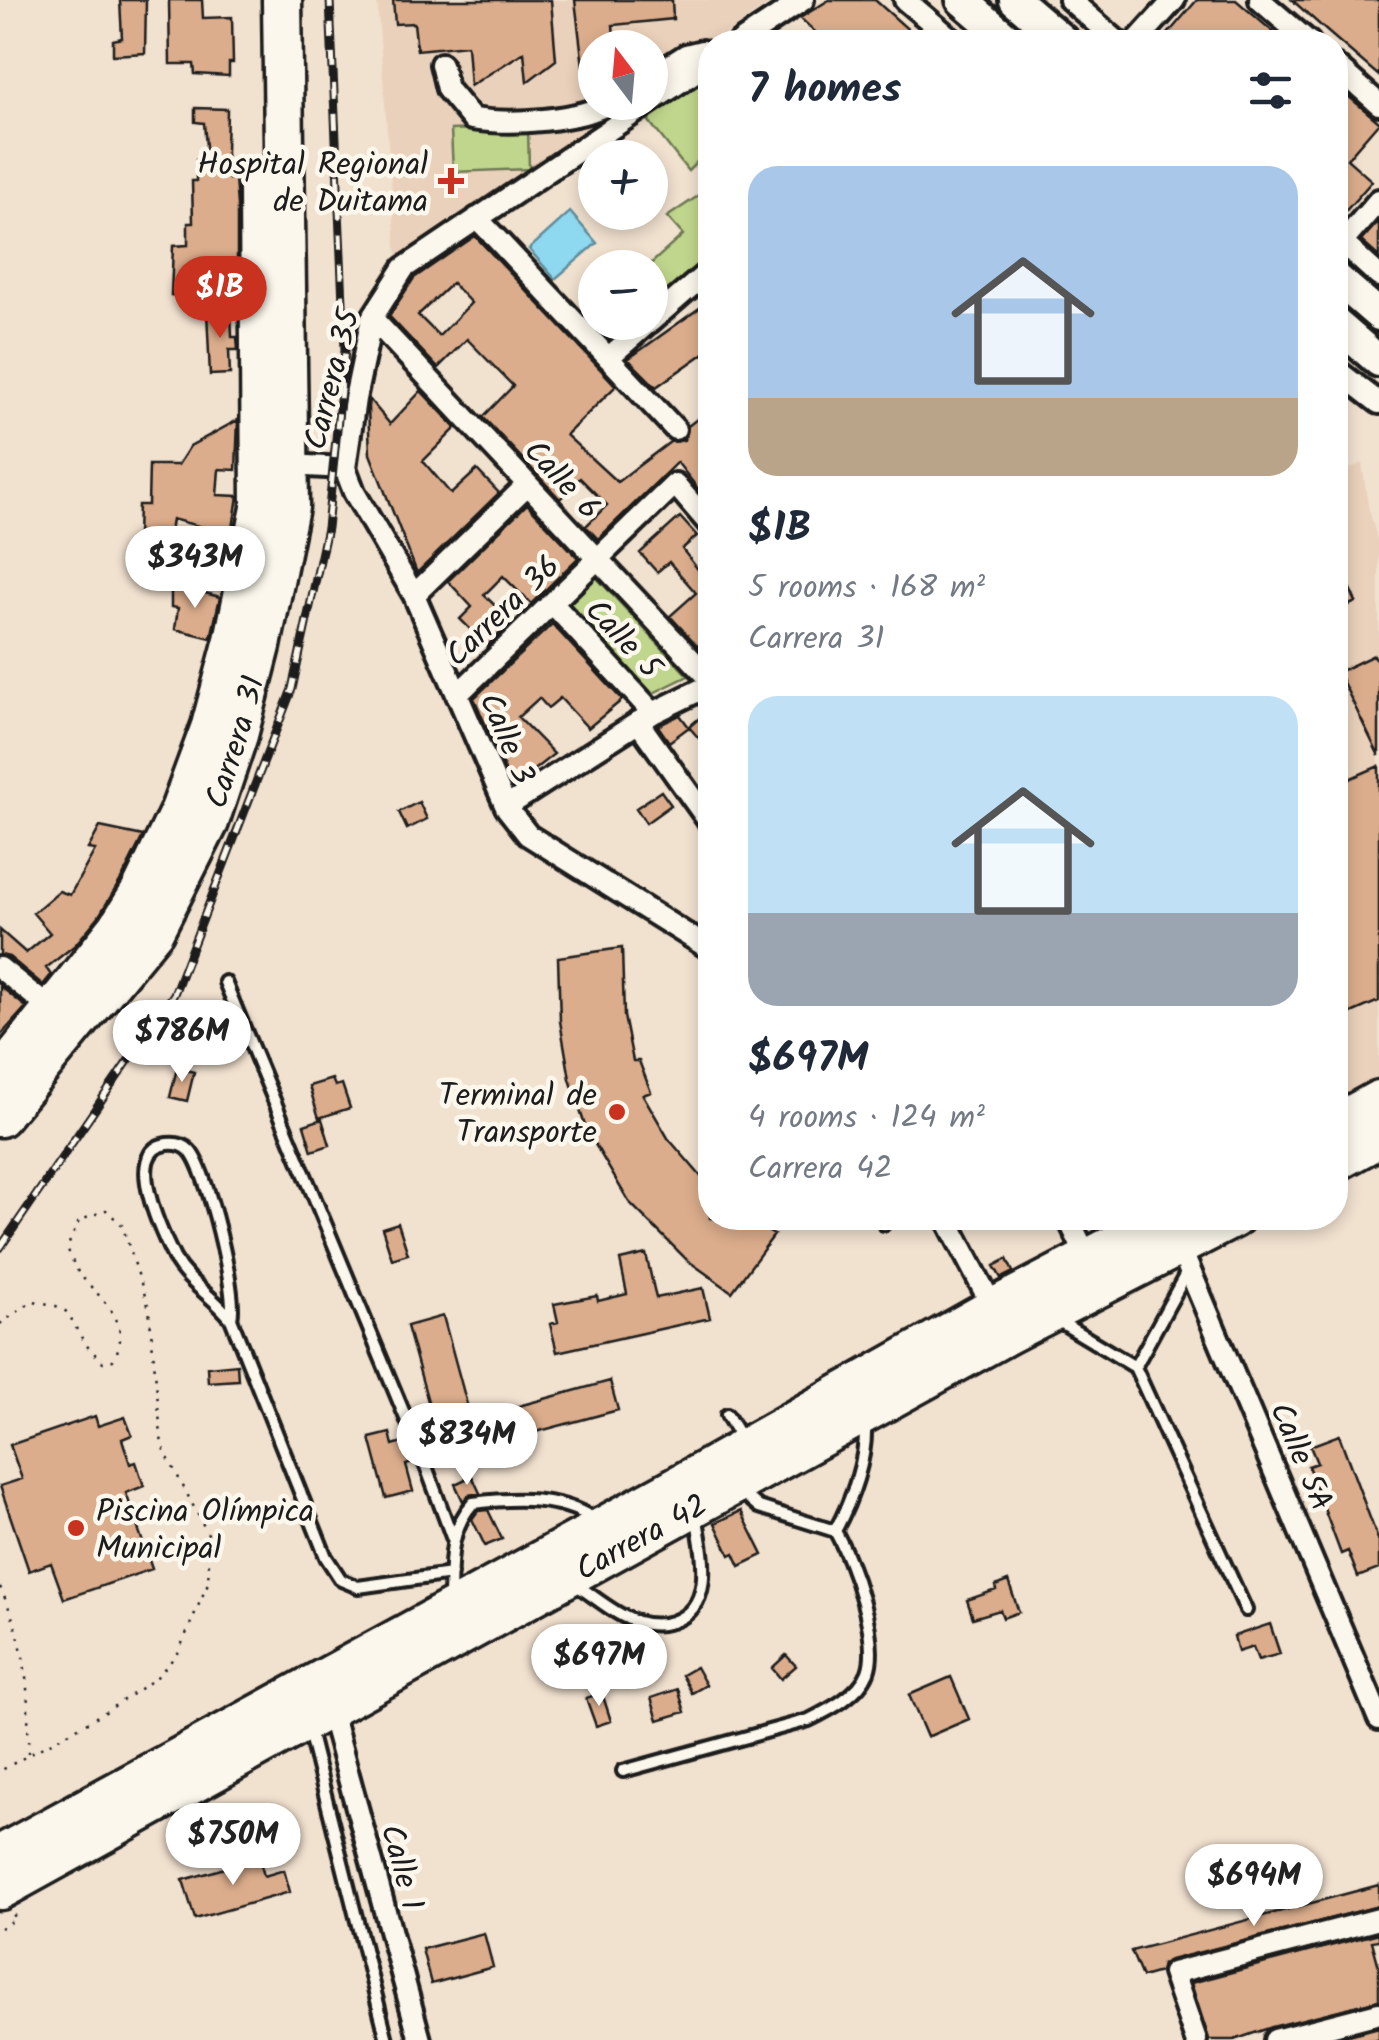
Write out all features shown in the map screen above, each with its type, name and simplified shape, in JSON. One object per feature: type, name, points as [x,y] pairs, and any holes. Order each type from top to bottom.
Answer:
[{"type":"highway","name":"Carrera 31","points":[[0,1076],[142,890],[180,810],[211,726],[234,640],[261,508],[258,0]]},
{"type":"highway","name":"Carrera 31","points":[[0,1118],[154,931],[209,822],[238,735],[261,646],[289,507],[282,0]]},
{"type":"highway","points":[[260,412],[270,422],[278,453],[288,464]]},
{"type":"highway","points":[[1348,1117],[1379,1100]]},
{"type":"highway","points":[[1348,1155],[1379,1138]]},
{"type":"highway","name":"Carrera 42","points":[[0,1855],[450,1592],[602,1526],[696,1507],[742,1454],[864,1413],[1086,1258],[1175,1238]]},
{"type":"highway","name":"Carrera 42","points":[[5,1900],[318,1715],[566,1578],[742,1454],[1000,1321],[1050,1312],[1175,1238]]},
{"type":"main road","points":[[962,0],[997,30]]},
{"type":"main road","points":[[1015,0],[1050,30]]},
{"type":"main road","points":[[1348,288],[1379,315]]},
{"type":"main road","points":[[1348,334],[1379,361]]},
{"type":"street","points":[[762,30],[803,0]]},
{"type":"street","points":[[905,0],[940,30]]},
{"type":"street","points":[[1070,0],[1104,30]]},
{"type":"street","points":[[1147,30],[1174,0]]},
{"type":"street","points":[[1260,0],[1295,30]]},
{"type":"street","points":[[668,66],[698,51]]},
{"type":"street","points":[[441,64],[446,89],[472,119],[488,122],[578,116]]},
{"type":"street","name":"Carrera 35","points":[[288,464],[345,468],[354,399],[372,318],[404,268],[698,68]]},
{"type":"street","points":[[1348,77],[1379,104]]},
{"type":"street","points":[[1348,232],[1379,200]]},
{"type":"street","points":[[476,218],[674,429]]},
{"type":"street","points":[[1348,252],[1379,276]]},
{"type":"street","points":[[668,308],[698,285]]},
{"type":"street","name":"Calle 6","points":[[372,318],[698,669]]},
{"type":"street","points":[[608,358],[629,340]]},
{"type":"street","points":[[1348,379],[1379,402]]},
{"type":"street","name":"Calle 3","points":[[345,468],[354,492],[414,595],[506,807],[528,835],[698,942]]},
{"type":"street","name":"Carrera 36","points":[[457,695],[676,484],[698,511]]},
{"type":"street","points":[[414,595],[527,485]]},
{"type":"street","name":"Calle 5","points":[[552,604],[645,717],[698,803]]},
{"type":"street","points":[[506,807],[645,717],[698,688]]},
{"type":"street","points":[[0,968],[52,1010]]},
{"type":"street","points":[[952,1230],[1000,1321]]},
{"type":"street","points":[[1073,1230],[1086,1258]]},
{"type":"street","name":"Calle 5A","points":[[1175,1238],[1379,1719]]},
{"type":"street","name":"Calle 1","points":[[318,1715],[420,2040]]},
{"type":"street","points":[[1196,2040],[1173,1972],[1379,1919]]},
{"type":"street","points":[[1275,2040],[1379,2014]]},
{"type":"lane","points":[[225,982],[428,1468],[452,1537],[450,1592],[358,1586],[341,1580],[326,1557],[231,1320],[223,1308],[190,1282],[174,1257],[146,1185],[150,1153],[158,1146],[176,1143],[188,1149],[198,1166],[228,1264],[234,1308],[231,1320]]},
{"type":"lane","points":[[1134,1367],[1175,1238]]},
{"type":"lane","points":[[1050,1312],[1063,1326],[1102,1345],[1134,1367],[1246,1610]]},
{"type":"lane","points":[[835,1531],[847,1508],[863,1452],[864,1413]]},
{"type":"lane","points":[[624,1771],[809,1720],[856,1690],[868,1672],[871,1641],[848,1552],[835,1531],[759,1507],[742,1454]]},
{"type":"lane","points":[[452,1537],[473,1502],[508,1499],[554,1502],[591,1516],[602,1526]]},
{"type":"lane","points":[[566,1578],[632,1620],[654,1626],[679,1620],[692,1610],[702,1594],[703,1562],[696,1507]]},
{"type":"lane","points":[[318,1715],[388,2040]]},
{"type":"path","points":[[0,1324],[34,1301],[56,1304],[73,1318],[85,1344],[103,1362],[113,1360],[120,1346],[118,1325],[104,1297],[79,1275],[67,1248],[79,1221],[106,1210],[122,1225],[149,1308],[162,1446],[210,1538],[208,1582],[178,1653],[156,1678],[107,1711],[0,1771]]},
{"type":"path","points":[[0,1587],[17,1624],[28,1686],[28,1755]]},
{"type":"path","points":[[0,1928],[16,1919],[5,1900]]},
{"type":"shaded area","name":"Hospital Regional de Duitama","points":[[377,0],[775,0],[731,30],[698,30],[698,53],[668,74],[668,30],[578,30],[578,120],[600,120],[397,259]]},
{"type":"shaded area","points":[[1362,463],[1379,546],[1379,1080],[1348,1097],[1348,470]]},
{"type":"green space","points":[[698,80],[698,161],[688,171],[668,140],[664,140],[648,120],[668,120],[668,100]]},
{"type":"green space","points":[[528,127],[529,169],[453,172],[451,130]]},
{"type":"green space","points":[[698,196],[698,268],[668,295],[666,250],[683,235],[668,216]]},
{"type":"green space","points":[[593,574],[688,676],[647,696],[560,604]]},
{"type":"water","points":[[570,212],[578,221],[578,230],[586,230],[597,243],[589,250],[578,250],[578,259],[555,279],[529,249]]},
{"type":"building","points":[[120,0],[146,0],[145,53],[113,55],[113,40],[122,38]]},
{"type":"building","points":[[169,0],[202,0],[203,18],[232,17],[233,63],[229,63],[229,76],[195,74],[194,64],[170,64]]},
{"type":"building","points":[[393,0],[551,0],[556,60],[527,82],[524,52],[470,86],[467,45],[417,50],[414,23],[395,24]]},
{"type":"building","points":[[575,0],[672,0],[673,19],[613,25],[613,30],[579,30]]},
{"type":"building","points":[[829,0],[875,0],[909,30],[813,30],[800,18]]},
{"type":"building","points":[[1197,0],[1236,0],[1271,30],[1171,30]]},
{"type":"building","points":[[1292,0],[1379,0],[1379,76],[1348,49],[1348,30],[1326,30]]},
{"type":"building","points":[[1348,96],[1379,122],[1348,158]]},
{"type":"building","points":[[195,108],[227,109],[226,153],[229,179],[235,178],[237,206],[237,285],[198,282],[198,297],[171,295],[173,246],[188,245],[196,160],[207,159],[204,123],[195,122]]},
{"type":"building","points":[[1348,160],[1372,181],[1348,208]]},
{"type":"building","points":[[1379,221],[1379,257],[1361,241]]},
{"type":"building","points":[[475,236],[616,386],[566,435],[617,482],[670,442],[684,440],[688,426],[698,418],[698,489],[677,462],[598,539],[586,526],[607,505],[580,478],[560,499],[483,417],[513,386],[467,339],[438,368],[389,316],[414,278]],"holes":[[[452,283],[471,303],[439,336],[418,315]]]},
{"type":"building","points":[[698,309],[698,357],[656,387],[628,359],[655,340],[668,340],[668,331]]},
{"type":"building","points":[[231,310],[232,337],[237,337],[238,350],[229,350],[230,374],[210,375],[207,311]]},
{"type":"building","points":[[421,391],[456,428],[423,461],[451,494],[477,470],[499,493],[417,573],[370,454],[368,407],[369,399],[390,424]]},
{"type":"building","points":[[238,420],[236,470],[219,469],[217,495],[238,496],[232,535],[172,519],[166,558],[137,536],[138,505],[148,505],[149,465],[178,465],[190,446]]},
{"type":"building","points":[[527,504],[578,558],[531,604],[503,576],[484,595],[512,622],[487,646],[460,619],[472,607],[448,581]]},
{"type":"building","points":[[680,517],[697,536],[682,549],[698,569],[698,646],[670,616],[696,593],[669,562],[657,572],[640,553]]},
{"type":"building","points":[[171,584],[220,597],[211,638],[175,629],[178,608],[171,607]]},
{"type":"building","points":[[1348,584],[1356,602],[1348,605]]},
{"type":"building","points":[[552,624],[622,700],[588,728],[560,698],[548,708],[539,698],[518,717],[554,754],[512,787],[474,698]]},
{"type":"building","points":[[1374,655],[1379,665],[1379,756],[1348,692],[1348,667]]},
{"type":"building","points":[[680,715],[689,727],[669,742],[658,726]]},
{"type":"building","points":[[698,719],[698,737],[689,727]]},
{"type":"building","points":[[1379,766],[1379,1001],[1348,1014],[1348,779]]},
{"type":"building","points":[[661,791],[671,805],[646,823],[636,808]]},
{"type":"building","points":[[419,802],[427,819],[407,829],[399,812]]},
{"type":"building","points":[[100,827],[143,836],[99,916],[75,945],[46,968],[51,975],[43,985],[9,957],[0,955],[0,930],[26,953],[50,933],[33,913],[59,891],[70,895],[95,850],[88,849]]},
{"type":"building","name":"Terminal de Transporte","points":[[622,948],[624,1016],[633,1061],[639,1061],[651,1092],[643,1095],[668,1138],[698,1173],[698,1230],[766,1230],[774,1235],[732,1292],[687,1260],[629,1202],[586,1129],[570,1079],[560,1021],[558,957]]},
{"type":"building","points":[[0,986],[26,1007],[0,1036]]},
{"type":"building","points":[[177,1068],[194,1072],[187,1101],[170,1097]]},
{"type":"building","points":[[332,1079],[335,1086],[342,1084],[350,1108],[319,1118],[309,1086]]},
{"type":"building","points":[[322,1119],[330,1145],[312,1151],[304,1125]]},
{"type":"building","points":[[398,1223],[408,1254],[392,1259],[382,1228]]},
{"type":"building","points":[[646,1254],[656,1298],[703,1288],[710,1318],[557,1352],[550,1324],[558,1322],[554,1304],[627,1294],[620,1260]]},
{"type":"building","points":[[1007,1259],[1013,1272],[1001,1278],[994,1266]]},
{"type":"building","points":[[443,1316],[471,1419],[610,1381],[618,1410],[484,1446],[487,1457],[460,1464],[448,1419],[434,1423],[407,1326]]},
{"type":"building","points":[[237,1364],[238,1380],[208,1382],[207,1367]]},
{"type":"building","name":"Piscina Olímpica Municipal","points":[[95,1416],[98,1426],[125,1417],[132,1435],[122,1439],[130,1464],[136,1462],[144,1486],[126,1493],[152,1569],[64,1599],[51,1563],[29,1571],[0,1486],[22,1479],[10,1445]]},
{"type":"building","points":[[390,1433],[393,1445],[406,1441],[408,1446],[413,1463],[406,1465],[413,1491],[386,1498],[370,1438]]},
{"type":"building","points":[[1339,1435],[1379,1542],[1379,1569],[1358,1577],[1348,1551],[1341,1554],[1308,1466],[1317,1463],[1310,1446]]},
{"type":"building","points":[[472,1476],[480,1493],[463,1501],[455,1484]]},
{"type":"building","points":[[488,1510],[502,1539],[485,1546],[472,1519],[478,1511]]},
{"type":"building","points":[[741,1511],[763,1555],[740,1566],[734,1553],[730,1555],[715,1523]]},
{"type":"building","points":[[1008,1581],[1019,1612],[1003,1618],[1000,1610],[973,1618],[967,1600],[996,1590],[995,1586]]},
{"type":"building","points":[[1270,1624],[1280,1654],[1258,1660],[1253,1647],[1238,1652],[1234,1636]]},
{"type":"building","points":[[786,1655],[796,1666],[781,1679],[772,1668]]},
{"type":"building","points":[[696,1667],[706,1685],[692,1693],[682,1675]]},
{"type":"building","points":[[951,1677],[969,1719],[927,1737],[909,1695]]},
{"type":"building","points":[[678,1689],[685,1712],[658,1720],[651,1698]]},
{"type":"building","points":[[602,1693],[611,1721],[596,1726],[586,1698]]},
{"type":"building","points":[[259,1858],[264,1876],[284,1870],[290,1892],[195,1919],[183,1880]]},
{"type":"building","points":[[1379,1885],[1379,1906],[1170,1960],[1162,1964],[1160,1972],[1142,1977],[1131,1951]]},
{"type":"building","points":[[484,1933],[493,1967],[431,1984],[422,1949]]},
{"type":"building","points":[[1379,1933],[1379,1940],[1372,1941],[1379,1967],[1379,2000],[1234,2040],[1209,2040],[1191,1983]]},
{"type":"building","points":[[1379,2027],[1379,2040],[1330,2040]]},
{"type":"railway","points":[[0,1248],[174,994],[292,689],[327,528],[345,350],[330,0]]},
{"type":"place","name":"Hospital Regional de Duitama","points":[[451,181]]},
{"type":"place","name":"Terminal de Transporte","points":[[617,1112]]},
{"type":"place","name":"Piscina Olímpica Municipal","points":[[76,1528]]}]
